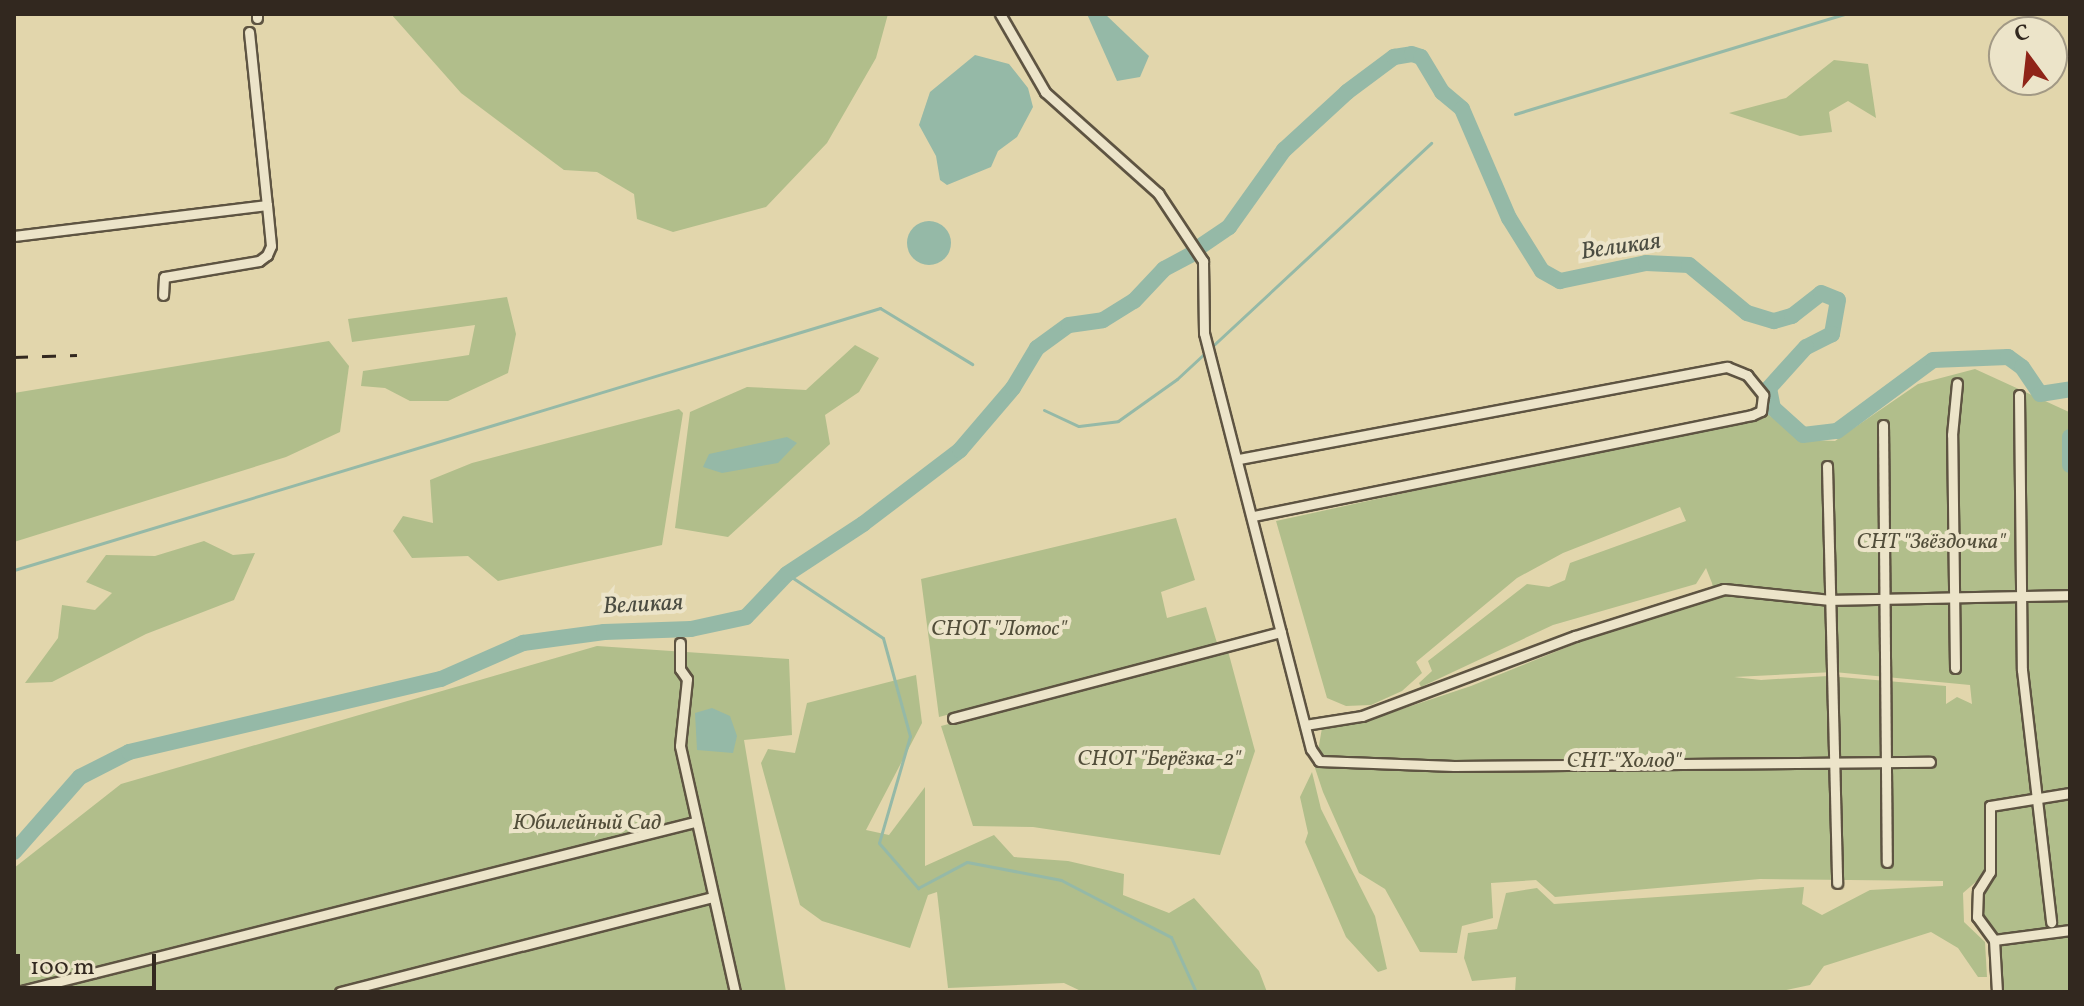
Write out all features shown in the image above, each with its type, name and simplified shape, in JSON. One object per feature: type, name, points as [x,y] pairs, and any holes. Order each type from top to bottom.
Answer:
[{"type":"street","points":[[1000,14],[1045,92],[1174,213],[1203,261],[1204,333],[1254,516],[1313,755],[1327,764],[1930,762]]},
{"type":"street","points":[[163,295],[164,277],[259,261],[267,255],[267,205],[249,32]]},
{"type":"street","points":[[14,236],[267,205]]},
{"type":"street","points":[[1239,459],[1727,367],[1747,375],[1763,395],[1761,411],[1752,415],[1254,516]]},
{"type":"street","points":[[1955,668],[1952,435],[1957,383]]},
{"type":"street","points":[[2019,395],[2019,597],[2035,796],[2051,922]]},
{"type":"street","points":[[1883,425],[1887,862]]},
{"type":"street","points":[[1827,466],[1837,883]]},
{"type":"street","points":[[1305,725],[1362,716],[1698,595],[1724,589],[1830,600],[2070,595]]},
{"type":"street","points":[[953,718],[1281,632]]},
{"type":"street","points":[[680,643],[680,669],[687,679],[680,746],[710,898],[735,992]]},
{"type":"street","points":[[1997,992],[1994,940],[1977,917],[1978,891],[1990,872],[1990,806],[2035,796],[2070,793]]},
{"type":"street","points":[[17,992],[695,822]]},
{"type":"street","points":[[340,992],[710,898]]},
{"type":"street","points":[[1994,940],[2070,930]]},
{"type":"green space","points":[[391,14],[888,14],[876,58],[827,143],[766,207],[673,232],[637,219],[634,194],[597,172],[564,170],[461,93]]},
{"type":"green space","points":[[1834,60],[1868,64],[1876,118],[1848,101],[1829,112],[1832,132],[1800,136],[1729,113],[1786,98]]},
{"type":"green space","points":[[507,297],[516,334],[508,373],[448,401],[410,401],[385,388],[361,386],[363,371],[469,355],[475,325],[352,342],[348,319]]},
{"type":"green space","points":[[329,341],[349,366],[340,432],[286,457],[14,542],[14,393]]},
{"type":"green space","points":[[855,345],[879,358],[859,392],[825,415],[830,444],[728,537],[675,528],[690,412],[747,387],[806,390]]},
{"type":"green space","points":[[1975,369],[2069,412],[2070,992],[2002,992],[1996,933],[1982,919],[1982,887],[1992,882],[1988,842],[1986,873],[1963,893],[1964,922],[1985,942],[1987,977],[1978,977],[1958,948],[1931,932],[1824,966],[1810,985],[1777,992],[1515,992],[1516,977],[1472,981],[1464,958],[1468,933],[1497,929],[1506,893],[1537,888],[1554,904],[1804,887],[1802,904],[1822,915],[1870,890],[1943,886],[1943,881],[1760,879],[1555,897],[1536,880],[1491,883],[1493,918],[1462,926],[1457,953],[1420,952],[1385,889],[1359,873],[1323,792],[1315,768],[1322,728],[1366,721],[1471,686],[1659,610],[1714,593],[1712,583],[1706,568],[1696,584],[1553,625],[1421,687],[1419,683],[1432,671],[1428,661],[1527,584],[1549,587],[1565,580],[1570,563],[1686,521],[1680,507],[1563,553],[1517,578],[1416,662],[1422,673],[1402,691],[1371,705],[1346,706],[1327,698],[1276,521],[1767,414],[1807,440],[1835,441],[1918,384]],"holes":[[[1834,672],[1970,685],[1972,704],[1957,697],[1946,704],[1946,686],[1828,676],[1761,680],[1734,677]]]},
{"type":"green space","points":[[679,409],[683,413],[662,545],[498,581],[468,556],[412,558],[393,531],[403,516],[433,523],[430,480],[472,463]]},
{"type":"green space","name":"СНОТ \"Лотос\"","points":[[1176,518],[1195,580],[1161,592],[1167,618],[1206,607],[1217,643],[939,717],[921,579]]},
{"type":"green space","points":[[204,541],[233,555],[255,553],[234,600],[146,634],[52,682],[25,683],[58,638],[62,605],[95,610],[112,593],[86,582],[106,555],[155,556]]},
{"type":"green space","name":"Юбилейный Сад","points":[[597,646],[789,659],[792,735],[744,740],[786,992],[14,992],[14,868],[121,784]]},
{"type":"green space","name":"СНОТ \"Берёзка-2\"","points":[[1228,651],[1255,751],[1220,855],[1033,827],[973,826],[941,726]]},
{"type":"green space","points":[[916,675],[922,723],[866,830],[889,835],[925,787],[925,866],[994,835],[1014,857],[1068,861],[1124,874],[1123,895],[1169,913],[1194,898],[1259,971],[1267,992],[1083,992],[1064,983],[948,988],[937,892],[928,895],[910,948],[822,921],[800,905],[761,763],[768,749],[795,753],[807,703]]},
{"type":"green space","points":[[1312,772],[1321,809],[1375,916],[1387,969],[1378,972],[1346,937],[1305,842],[1308,833],[1300,797]]},
{"type":"shaded area","points":[[1087,14],[1105,14],[1149,56],[1140,77],[1117,81]]},
{"type":"shaded area","points":[[975,55],[1009,64],[1028,88],[1033,107],[1017,137],[998,151],[991,167],[947,185],[940,180],[936,156],[919,125],[930,92]]},
{"type":"shaded area","points":[[929,221],[944,228],[951,243],[944,258],[929,265],[914,258],[907,243],[914,228]]},
{"type":"shaded area","points":[[787,437],[797,443],[778,463],[722,473],[703,467],[709,454]]},
{"type":"shaded area","points":[[712,708],[730,716],[737,736],[733,753],[697,750],[695,713]]},
{"type":"waterway","points":[[1515,114],[1845,14]]},
{"type":"waterway","name":"Великая","points":[[1201,246],[1229,227],[1284,150],[1347,92],[1394,57],[1412,54],[1421,57],[1442,92],[1462,109],[1509,218],[1542,271],[1560,281],[1646,263],[1689,265],[1747,313],[1774,321],[1792,316],[1821,293],[1838,300],[1832,334],[1806,347],[1769,388],[1773,408],[1803,435],[1837,431],[1933,360],[2008,357],[2022,367],[2040,394],[2070,389]]},
{"type":"waterway","points":[[1044,410],[1079,426],[1118,421],[1177,379],[1431,143]]},
{"type":"waterway","name":"Великая","points":[[14,852],[80,777],[129,752],[441,679],[523,643],[604,632],[691,629],[746,617],[787,574],[863,524],[960,450],[1013,388],[1037,348],[1069,325],[1103,320],[1134,301],[1164,269],[1190,255]]},
{"type":"waterway","points":[[14,570],[880,308],[972,364]]},
{"type":"waterway","name":"Великая","points":[[2070,437],[2070,465]]},
{"type":"waterway","points":[[787,574],[883,638],[910,736],[879,843],[918,888],[967,862],[1061,880],[1171,937],[1196,992]]},
{"type":"railway","points":[[14,357],[77,355]]},
{"type":"park label","name":"СНТ \"Звёздочка\"","points":[[1931,543]]},
{"type":"park label","name":"СНТ \"Холод\"","points":[[1624,762]]}]
